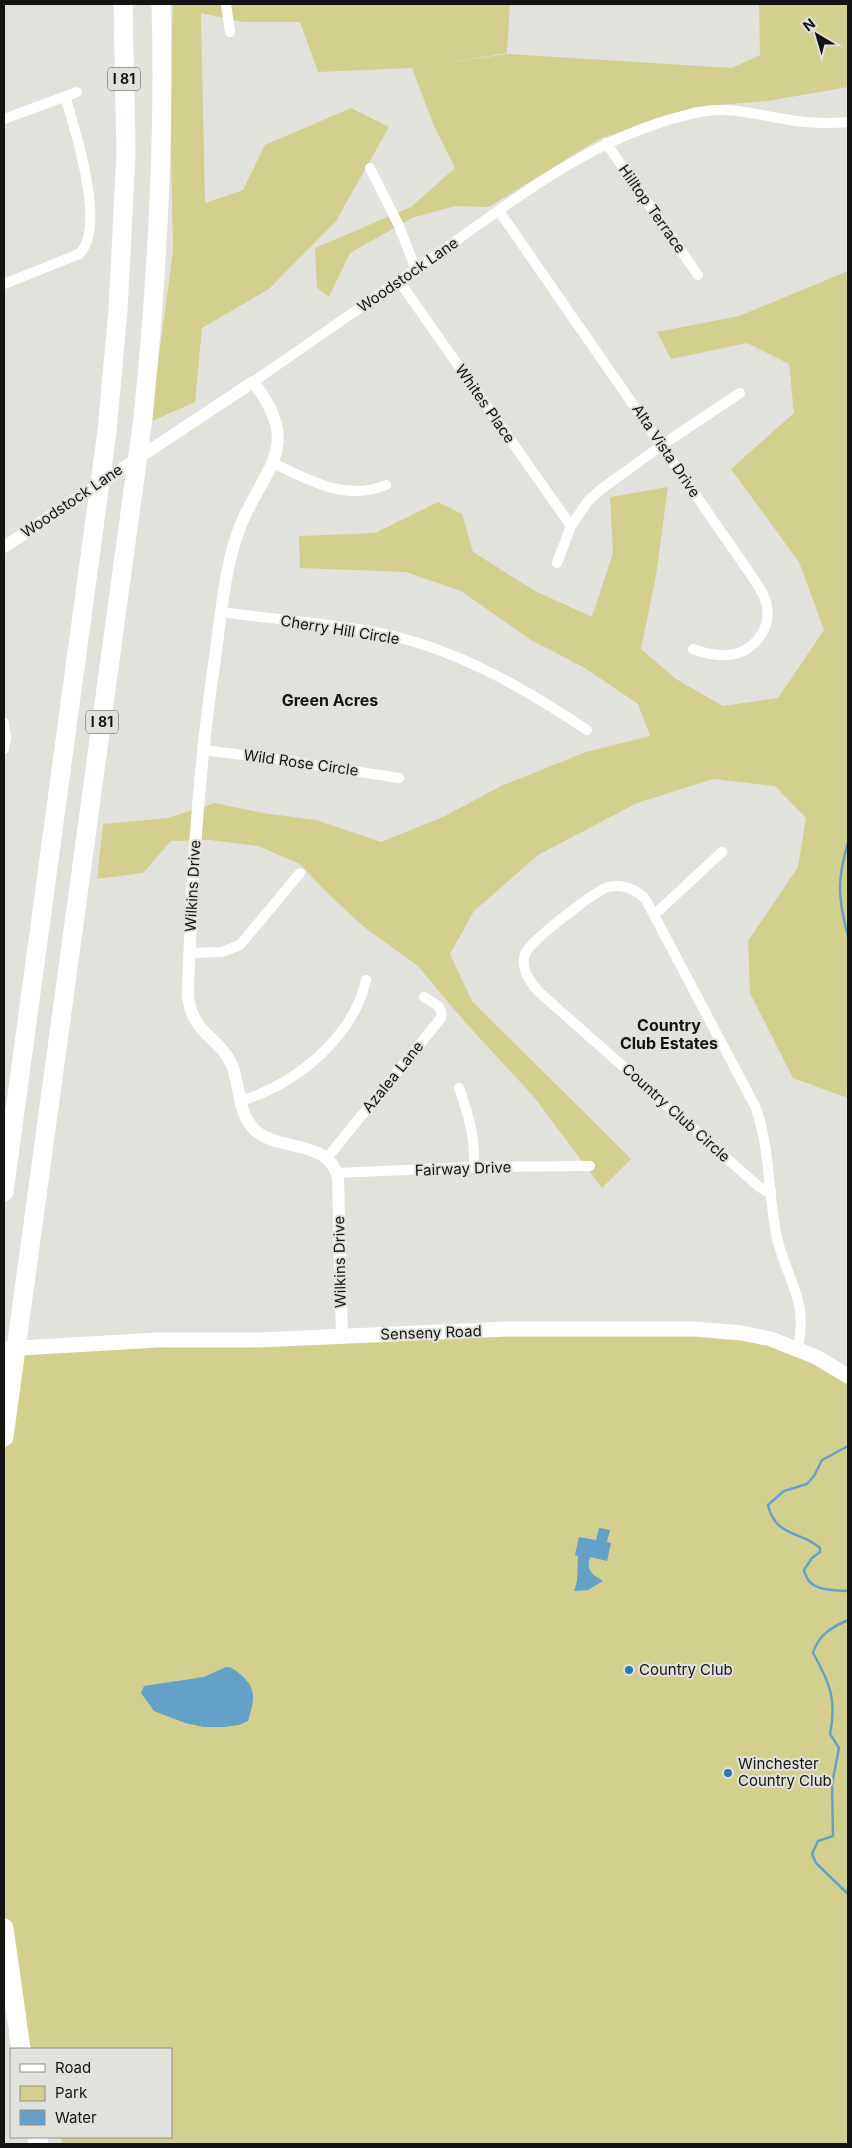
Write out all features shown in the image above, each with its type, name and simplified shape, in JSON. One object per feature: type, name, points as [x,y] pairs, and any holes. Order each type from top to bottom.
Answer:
[{"type":"highway","name":"I 81","points":[[4,1192],[107,431],[119,293],[126,154],[123,4]]},
{"type":"highway","name":"I 81","points":[[4,1437],[143,418],[153,311],[160,187],[161,4]]},
{"type":"highway","points":[[4,1928],[21,2048]]},
{"type":"main road","name":"Senseny Road","points":[[4,1348],[157,1340],[259,1340],[506,1329],[694,1329],[761,1336],[798,1348],[848,1376]]},
{"type":"street","points":[[226,4],[230,32]]},
{"type":"street","points":[[4,119],[76,92]]},
{"type":"street","points":[[4,284],[79,254],[86,246],[90,220],[88,192],[83,164],[65,96]]},
{"type":"street","name":"Woodstock Lane","points":[[4,547],[171,434],[253,382],[499,211],[589,152],[606,143],[655,124],[717,110],[751,112],[819,123],[848,122]]},
{"type":"street","name":"Hilltop Terrace","points":[[606,143],[698,275]]},
{"type":"street","points":[[370,168],[399,226],[416,270]]},
{"type":"street","name":"Alta Vista Drive","points":[[499,211],[662,445],[764,597],[767,605],[766,626],[763,634],[748,649],[729,655],[719,655],[693,649]]},
{"type":"street","name":"Whites Place","points":[[399,281],[571,526]]},
{"type":"street","name":"Wilkins Drive","points":[[253,382],[270,407],[278,431],[277,452],[239,530],[228,571],[221,612],[203,750],[195,842],[188,997],[193,1016],[202,1032],[225,1054],[231,1064],[240,1101],[249,1124],[262,1135],[315,1152],[327,1158]]},
{"type":"street","points":[[557,563],[571,526],[578,514],[600,490],[662,445],[740,393]]},
{"type":"street","points":[[273,463],[312,482],[336,489],[377,489],[386,485]]},
{"type":"street","name":"Cherry Hill Circle","points":[[221,612],[376,632],[429,647],[492,673],[535,697],[587,730]]},
{"type":"street","points":[[4,723],[6,738],[4,749]]},
{"type":"street","name":"Wild Rose Circle","points":[[203,750],[302,762],[399,778]]},
{"type":"street","points":[[655,914],[722,852]]},
{"type":"street","points":[[190,953],[222,952],[240,945],[300,873]]},
{"type":"street","name":"Country Club Circle","points":[[771,1191],[766,1190],[751,1180],[539,992],[526,975],[524,960],[532,943],[602,890],[618,886],[634,890],[646,900],[754,1104],[766,1145],[780,1248],[800,1303],[802,1319],[798,1348]]},
{"type":"street","points":[[240,1101],[276,1088],[310,1064],[347,1023],[364,992],[366,980]]},
{"type":"street","name":"Azalea Lane","points":[[327,1158],[441,1018],[442,1010],[439,1006],[424,997]]},
{"type":"street","points":[[459,1088],[470,1120],[475,1145],[474,1167]]},
{"type":"street","points":[[327,1158],[337,1174]]},
{"type":"street","name":"Fairway Drive","points":[[337,1174],[474,1167],[590,1166]]},
{"type":"street","name":"Wilkins Drive","points":[[337,1174],[342,1336]]},
{"type":"green space","points":[[173,4],[510,4],[507,53],[435,65],[506,54],[732,68],[760,55],[759,4],[848,4],[848,87],[768,101],[694,107],[599,139],[489,207],[455,206],[412,218],[350,253],[329,297],[317,288],[315,248],[411,207],[455,168],[434,126],[412,68],[318,72],[300,22],[243,22],[201,13],[205,203],[243,190],[265,145],[351,108],[389,127],[336,221],[269,289],[202,328],[195,402],[150,422],[173,251],[170,100]]},
{"type":"green space","points":[[848,271],[848,1098],[793,1078],[750,993],[748,941],[798,867],[806,818],[775,786],[713,779],[637,803],[538,855],[474,911],[450,954],[472,1001],[631,1159],[602,1188],[534,1097],[464,1021],[418,966],[364,927],[324,890],[300,864],[258,846],[209,840],[171,841],[143,873],[97,879],[103,824],[168,818],[215,803],[263,813],[316,820],[381,842],[443,817],[501,786],[586,752],[650,736],[638,704],[585,668],[531,640],[461,591],[406,572],[300,568],[299,536],[375,533],[438,502],[462,514],[473,552],[537,592],[592,617],[613,553],[610,497],[668,487],[656,576],[641,649],[676,679],[723,706],[778,698],[824,630],[799,562],[731,469],[794,413],[789,364],[747,343],[671,359],[657,332],[739,316]]},
{"type":"green space","name":"Winchester Country Club","points":[[742,1333],[848,1377],[848,2144],[63,2144],[60,2138],[172,2138],[172,2048],[21,2048],[4,1924],[4,1462],[16,1349],[157,1340]]},
{"type":"water","points":[[599,1528],[610,1530],[607,1542],[611,1543],[607,1561],[590,1557],[589,1569],[603,1581],[588,1590],[574,1591],[577,1581],[578,1556],[575,1555],[579,1537],[596,1540]]},
{"type":"water","points":[[226,1667],[232,1668],[246,1679],[252,1690],[253,1701],[248,1721],[239,1725],[204,1727],[185,1723],[154,1711],[141,1693],[144,1686],[204,1677]]},
{"type":"waterway","points":[[848,843],[842,867],[840,889],[842,911],[848,936]]},
{"type":"waterway","points":[[848,1446],[822,1460],[814,1476],[807,1484],[784,1491],[768,1505],[776,1523],[820,1548],[820,1552],[812,1558],[804,1570],[810,1582],[815,1586],[828,1590],[848,1591]]},
{"type":"waterway","points":[[848,1620],[826,1632],[818,1641],[813,1653],[831,1692],[833,1711],[830,1734],[839,1748],[832,1784],[833,1836],[818,1841],[812,1854],[816,1863],[848,1894]]},
{"type":"place","name":"Country Club","points":[[629,1670]]},
{"type":"place","name":"Winchester Country Club","points":[[728,1773]]},
{"type":"district","name":"Green Acres","points":[[330,700]]},
{"type":"district","name":"Country Club Estates","points":[[669,1034]]}]
